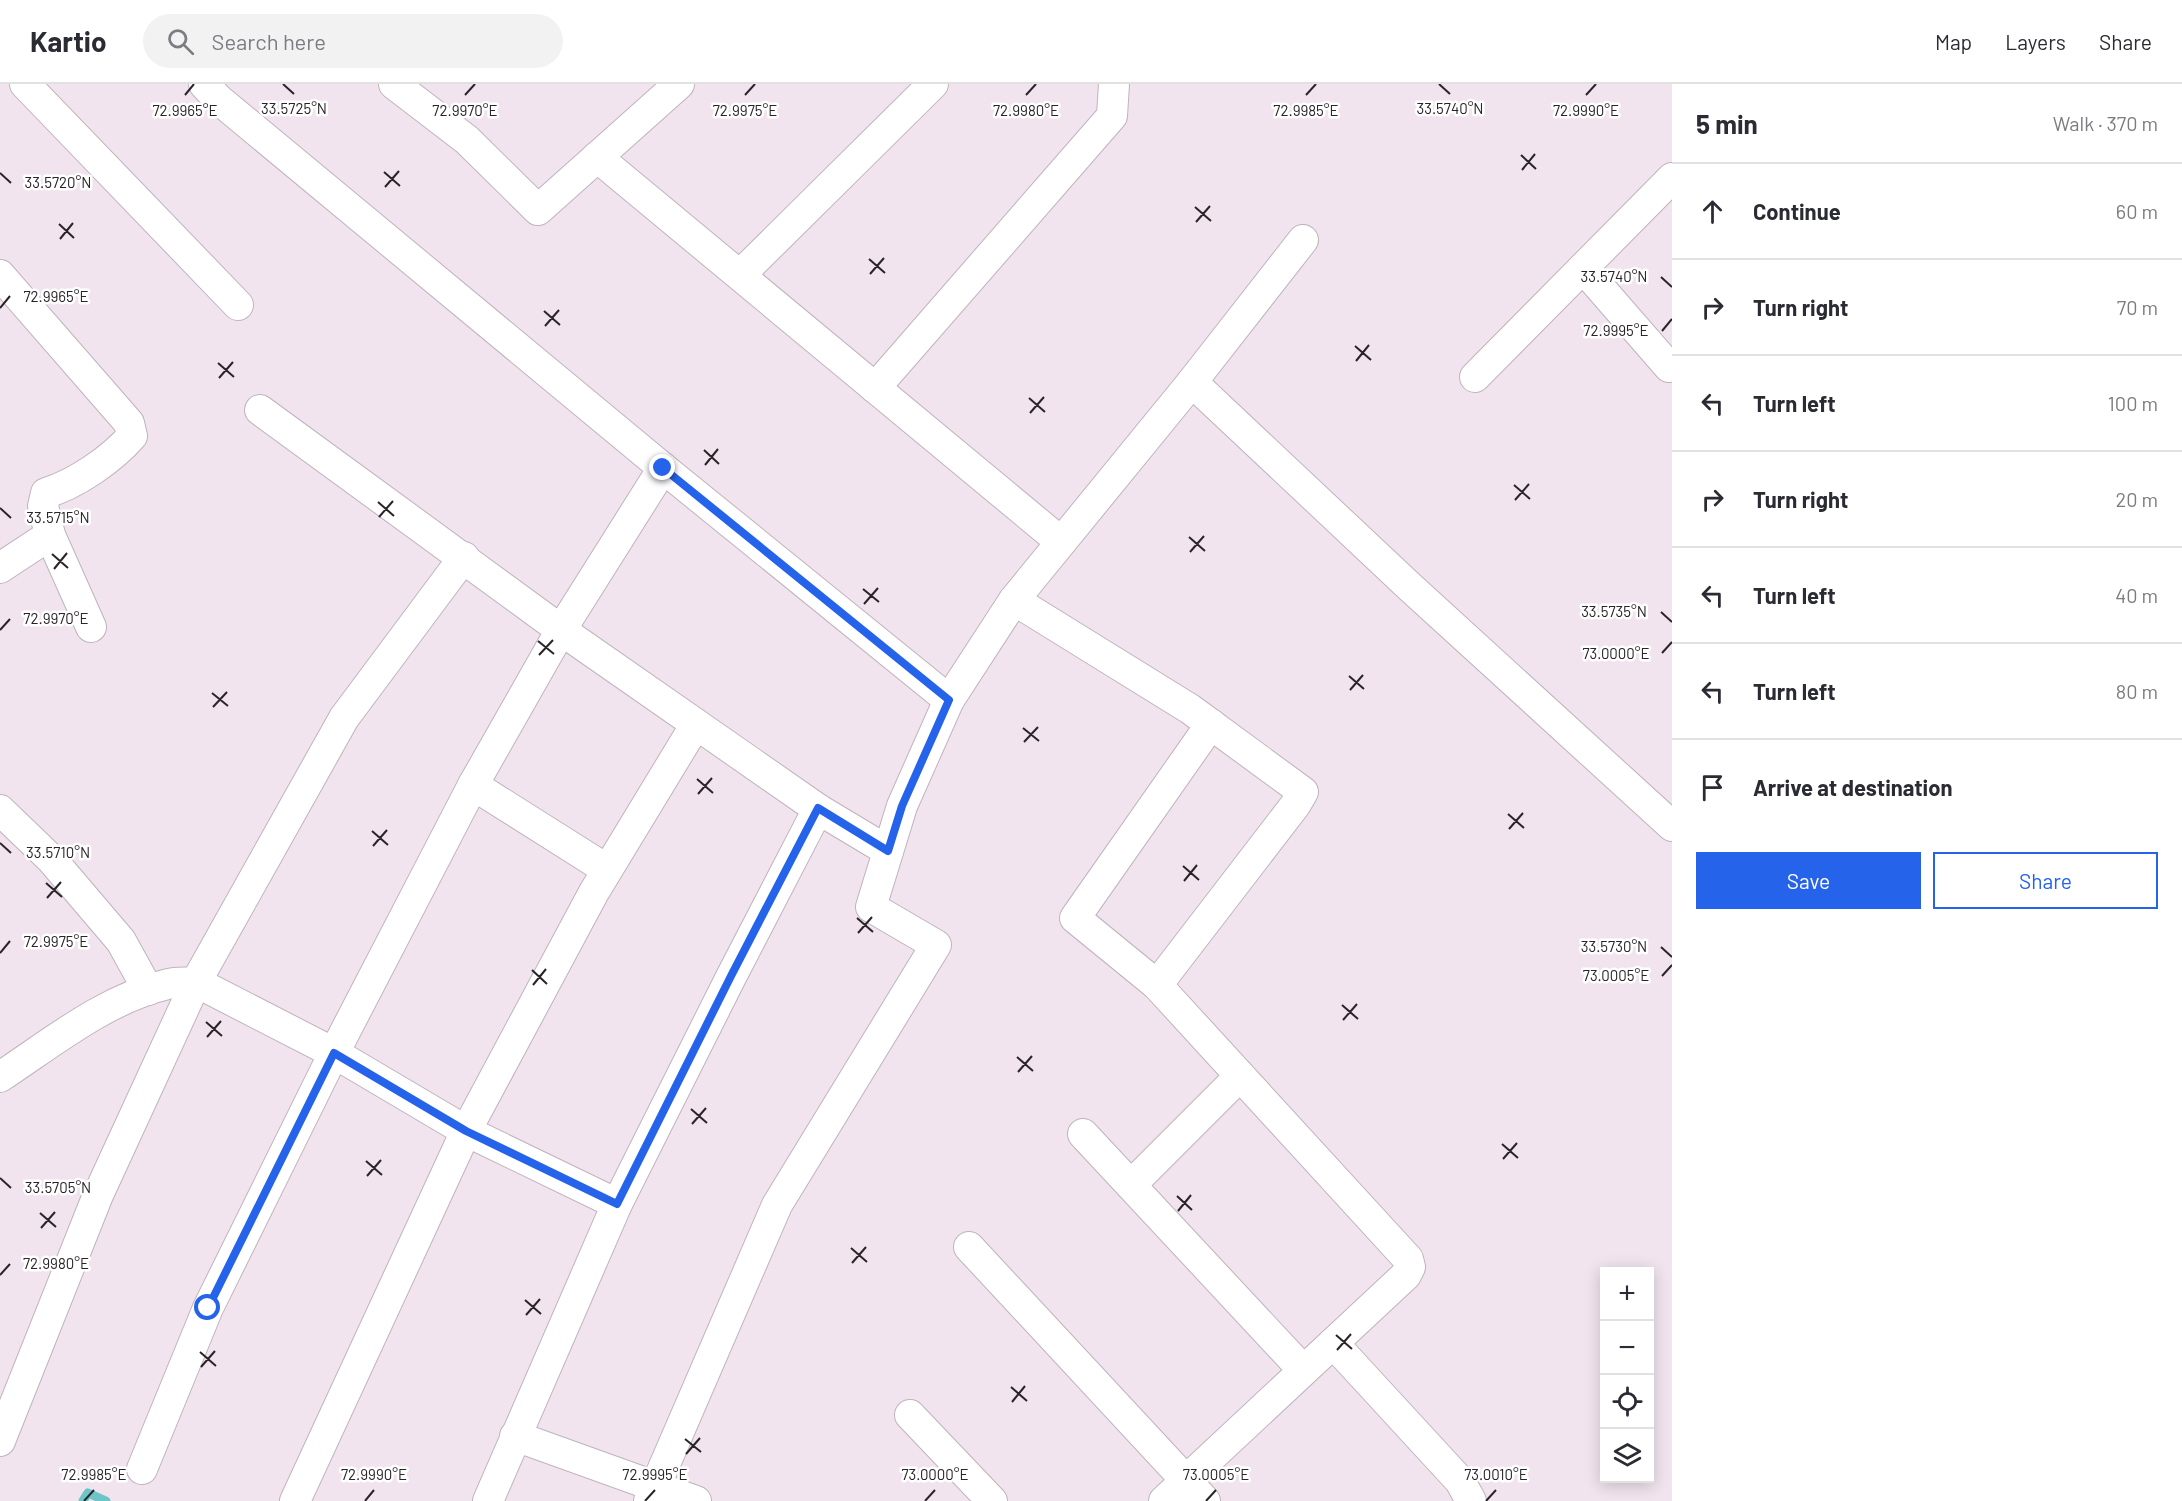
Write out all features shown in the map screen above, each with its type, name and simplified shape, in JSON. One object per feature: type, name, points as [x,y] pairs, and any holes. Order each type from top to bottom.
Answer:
[{"type":"street","points":[[25,84],[238,305]]},
{"type":"street","points":[[204,84],[218,99],[663,468],[949,700]]},
{"type":"street","points":[[394,84],[467,140],[538,210],[679,84]]},
{"type":"street","points":[[740,275],[933,84]]},
{"type":"street","points":[[875,388],[1112,116],[1114,84]]},
{"type":"street","points":[[597,157],[1061,542]]},
{"type":"street","points":[[1475,377],[1672,178]]},
{"type":"street","points":[[651,1494],[777,1206],[936,945],[871,907],[902,806],[949,700],[1014,600],[1192,382],[1303,240]]},
{"type":"street","points":[[1583,268],[1669,367]]},
{"type":"street","points":[[0,275],[129,423],[132,436],[120,450],[57,490],[46,493],[43,506],[51,535],[91,627]]},
{"type":"street","points":[[1192,382],[1410,587],[1667,811]]},
{"type":"street","points":[[260,410],[561,630],[818,808],[888,851]]},
{"type":"street","points":[[142,1469],[208,1308],[334,1053],[473,785],[561,630],[663,468]]},
{"type":"street","points":[[0,568],[51,535]]},
{"type":"street","points":[[0,1441],[98,1195],[196,982],[344,718],[464,557]]},
{"type":"street","points":[[1014,600],[1190,709],[1303,792],[1157,985]]},
{"type":"street","points":[[295,1501],[466,1131],[606,869],[696,724]]},
{"type":"street","points":[[1164,1501],[1196,1491],[1303,1370],[1406,1275],[1410,1267],[1408,1259],[1157,985],[1075,918],[1211,724]]},
{"type":"street","points":[[473,785],[606,869]]},
{"type":"street","points":[[488,1501],[617,1204],[818,808]]},
{"type":"street","points":[[0,810],[52,860],[120,941],[148,990]]},
{"type":"street","points":[[0,1077],[96,1013],[131,995],[170,983],[196,982],[334,1053],[466,1131],[617,1204]]},
{"type":"street","points":[[1131,1185],[1240,1076]]},
{"type":"street","points":[[1083,1134],[1303,1370]]},
{"type":"street","points":[[969,1247],[1196,1491]]},
{"type":"street","points":[[1333,1342],[1460,1481],[1471,1501]]},
{"type":"street","points":[[910,1414],[992,1501]]},
{"type":"street","points":[[515,1436],[651,1494],[696,1501]]},
{"type":"waterway","points":[[83,1501],[88,1493],[106,1501]]},
{"type":"route","points":[[208,1308],[334,1053],[466,1131],[617,1204],[818,808],[888,851],[902,806],[949,700],[663,468]]}]
